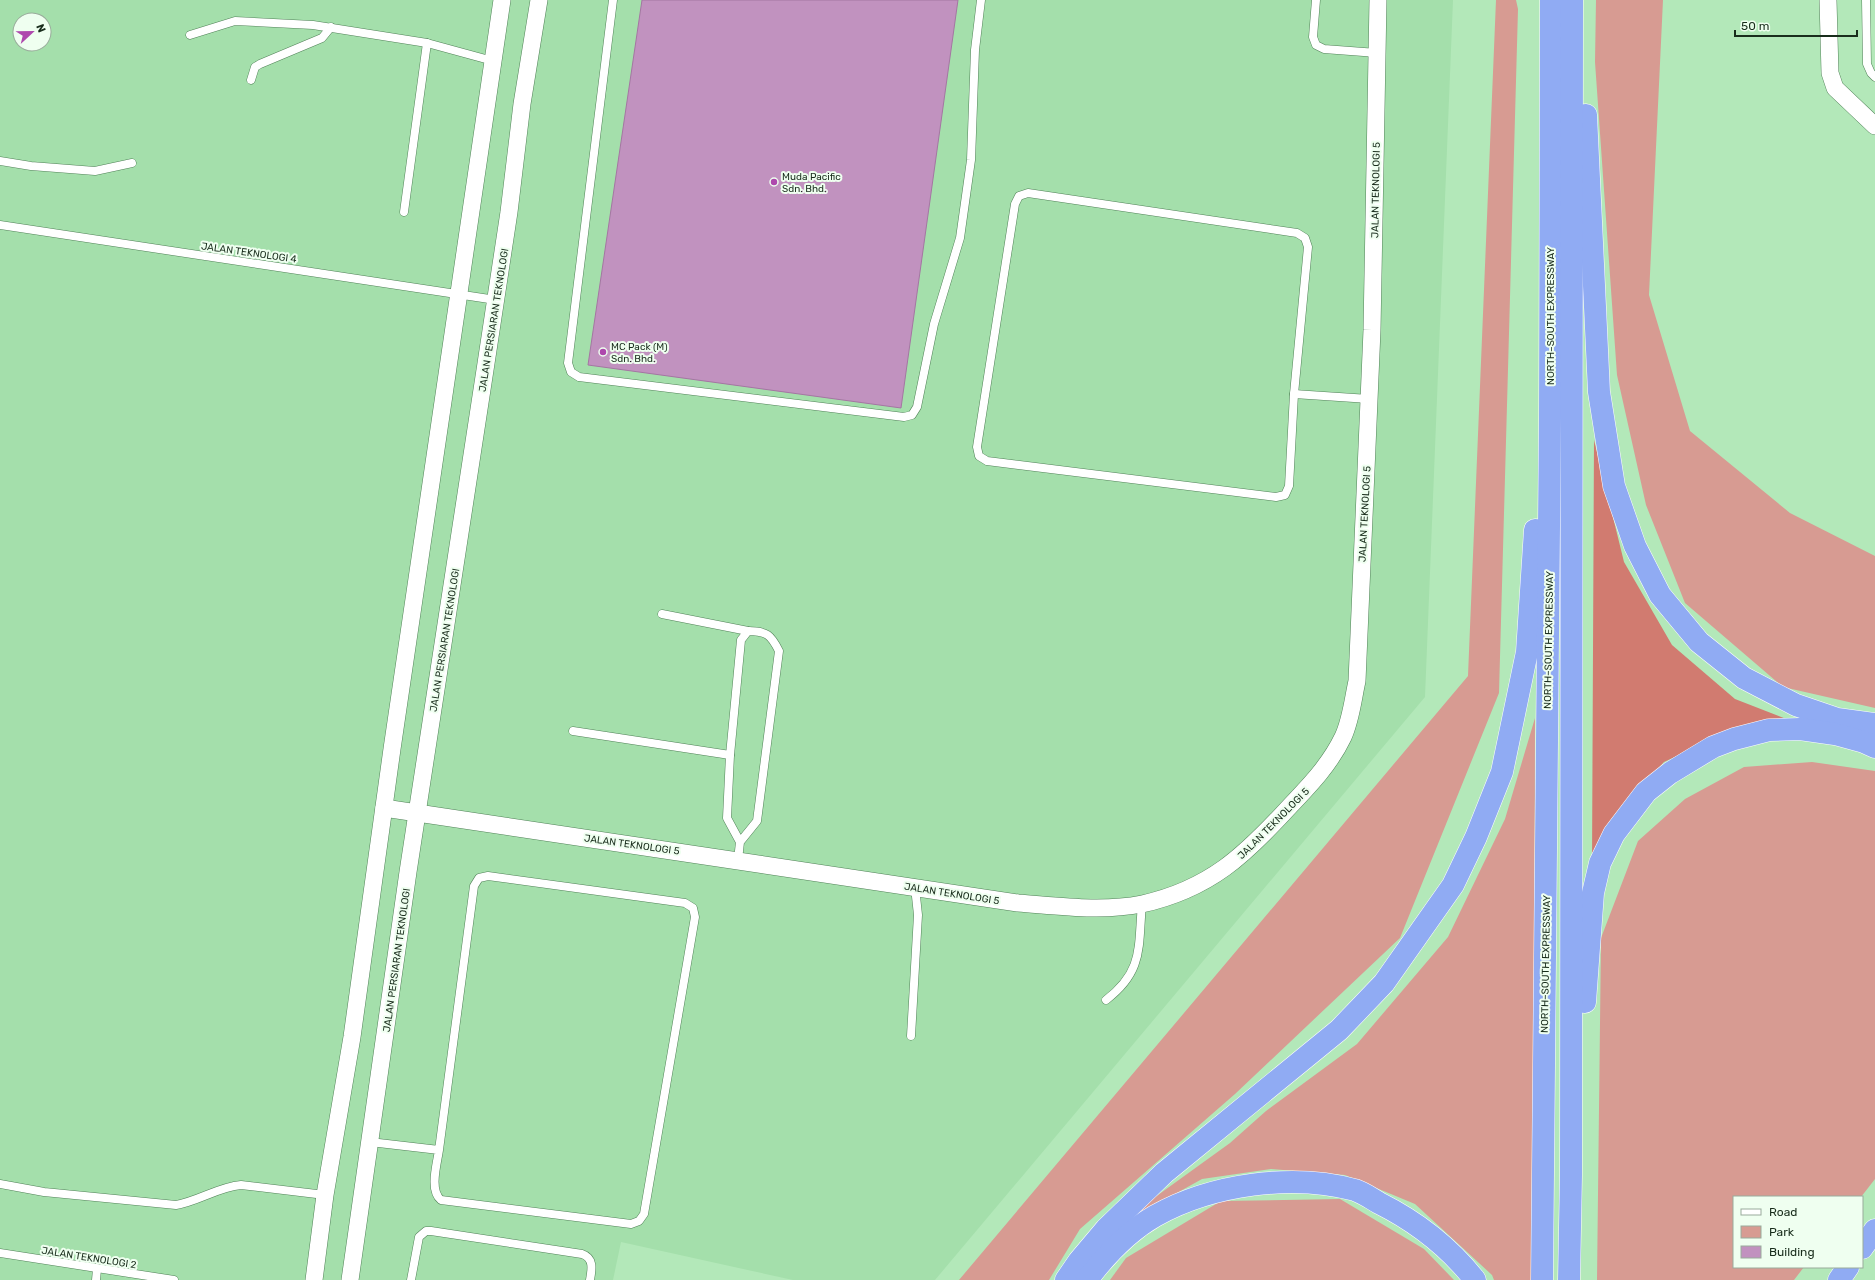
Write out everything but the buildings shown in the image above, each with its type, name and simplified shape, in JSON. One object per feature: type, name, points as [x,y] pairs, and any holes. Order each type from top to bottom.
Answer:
[{"type":"highway","points":[[1569,1280],[1571,1175],[1572,0]]},
{"type":"highway","points":[[1583,0],[1586,126],[1599,392],[1614,486],[1635,546],[1660,595],[1699,642],[1744,678],[1796,705],[1838,719],[1875,724]]},
{"type":"highway","name":"NORTH–SOUTH EXPRESSWAY","points":[[1542,1280],[1550,418],[1551,30],[1547,4]]},
{"type":"highway","points":[[1066,1280],[1079,1261],[1106,1229],[1164,1173],[1339,1030],[1384,983],[1454,885],[1476,837],[1502,772],[1515,713],[1527,652],[1538,498],[1550,418]]},
{"type":"highway","points":[[1571,1175],[1593,893],[1600,863],[1614,834],[1646,792],[1670,773],[1713,747],[1734,739],[1770,730],[1800,729],[1835,734],[1864,742],[1875,747]]},
{"type":"highway","points":[[1087,1280],[1122,1240],[1155,1216],[1193,1199],[1228,1189],[1269,1182],[1313,1183],[1356,1190],[1396,1211],[1431,1235],[1460,1261],[1476,1280]]},
{"type":"highway","points":[[1863,1247],[1875,1230]]},
{"type":"highway","points":[[1839,1280],[1847,1268]]},
{"type":"street","points":[[314,1280],[325,1195],[352,1037],[502,0]]},
{"type":"street","name":"JALAN PERSIARAN TEKNOLOGI","points":[[350,1280],[417,813],[496,300],[509,212],[522,104],[539,0]]},
{"type":"street","name":"JALAN TEKNOLOGI 5","points":[[384,808],[1018,903],[1079,908],[1142,904],[1196,886],[1217,874],[1236,860],[1259,840],[1316,778],[1330,760],[1344,735],[1357,681],[1372,330],[1378,0]]},
{"type":"street","points":[[1828,0],[1830,73],[1835,88],[1875,126]]},
{"type":"lane","points":[[613,0],[568,363],[571,372],[579,377],[904,417],[912,415],[917,407],[934,324],[960,238],[971,160],[975,50],[981,0]]},
{"type":"lane","points":[[1316,0],[1313,37],[1316,45],[1324,50],[1377,53]]},
{"type":"lane","points":[[1866,0],[1867,64],[1870,73],[1875,77]]},
{"type":"lane","points":[[190,35],[236,21],[331,27],[428,43],[493,61]]},
{"type":"lane","points":[[251,80],[255,67],[322,38],[331,27]]},
{"type":"lane","points":[[404,212],[428,43]]},
{"type":"lane","points":[[0,161],[31,166],[95,171],[132,163]]},
{"type":"lane","points":[[1028,194],[1302,235],[1307,242],[1308,247],[1294,394],[1289,486],[1285,495],[1280,497],[983,459],[979,456],[977,447],[1016,199],[1019,196],[1028,194]]},
{"type":"lane","name":"JALAN TEKNOLOGI 4","points":[[0,224],[496,300]]},
{"type":"lane","points":[[1294,394],[1369,399]]},
{"type":"lane","points":[[662,614],[748,631],[760,631],[772,637],[779,651],[757,821],[740,842],[738,860]]},
{"type":"lane","points":[[740,842],[727,818],[730,755],[741,640],[748,631]]},
{"type":"lane","points":[[573,731],[730,755]]},
{"type":"lane","points":[[488,876],[685,903],[693,908],[695,912],[694,925],[644,1214],[639,1221],[631,1224],[441,1200],[437,1197],[435,1188],[439,1150],[474,886],[479,878],[488,876]]},
{"type":"lane","points":[[911,1036],[918,915],[915,887]]},
{"type":"lane","points":[[1106,1000],[1119,990],[1134,970],[1138,954],[1142,904]]},
{"type":"lane","points":[[370,1142],[439,1150]]},
{"type":"lane","points":[[0,1184],[44,1192],[176,1205],[192,1202],[230,1186],[241,1185],[325,1195]]},
{"type":"lane","points":[[411,1280],[419,1237],[426,1231],[582,1254],[590,1259],[592,1263],[590,1280]]},
{"type":"lane","name":"JALAN TEKNOLOGI 2","points":[[0,1253],[174,1280]]},
{"type":"lane","points":[[96,1280],[98,1269]]},
{"type":"shaded area","points":[[0,0],[1453,0],[1425,697],[935,1280],[793,1280],[621,1242],[613,1280],[0,1280]]},
{"type":"shaded area","points":[[1594,440],[1624,562],[1672,645],[1735,699],[1804,726],[1716,738],[1664,762],[1628,801],[1592,865]]},
{"type":"green space","points":[[1496,0],[1516,0],[1518,9],[1499,693],[1400,938],[1235,1094],[1080,1229],[1049,1280],[959,1280],[1468,676]]},
{"type":"green space","points":[[1596,0],[1663,0],[1649,295],[1690,431],[1790,513],[1875,556],[1875,708],[1783,687],[1685,603],[1646,505],[1617,375],[1595,62]]},
{"type":"green space","points":[[1535,718],[1534,1280],[1494,1280],[1492,1275],[1415,1204],[1345,1175],[1271,1169],[1202,1179],[1141,1213],[1140,1208],[1230,1143],[1266,1111],[1357,1044],[1448,937],[1505,819]]},
{"type":"green space","points":[[1812,762],[1875,771],[1875,1179],[1862,1196],[1733,1196],[1733,1268],[1803,1268],[1794,1280],[1597,1280],[1601,938],[1638,841],[1685,799],[1744,767]]},
{"type":"green space","points":[[1340,1199],[1424,1249],[1454,1280],[1110,1280],[1126,1258],[1221,1201]]},
{"type":"place","name":"Muda Pacific Sdn. Bhd.","points":[[774,182]]},
{"type":"place","name":"MC Pack (M) Sdn. Bhd.","points":[[603,352]]}]
